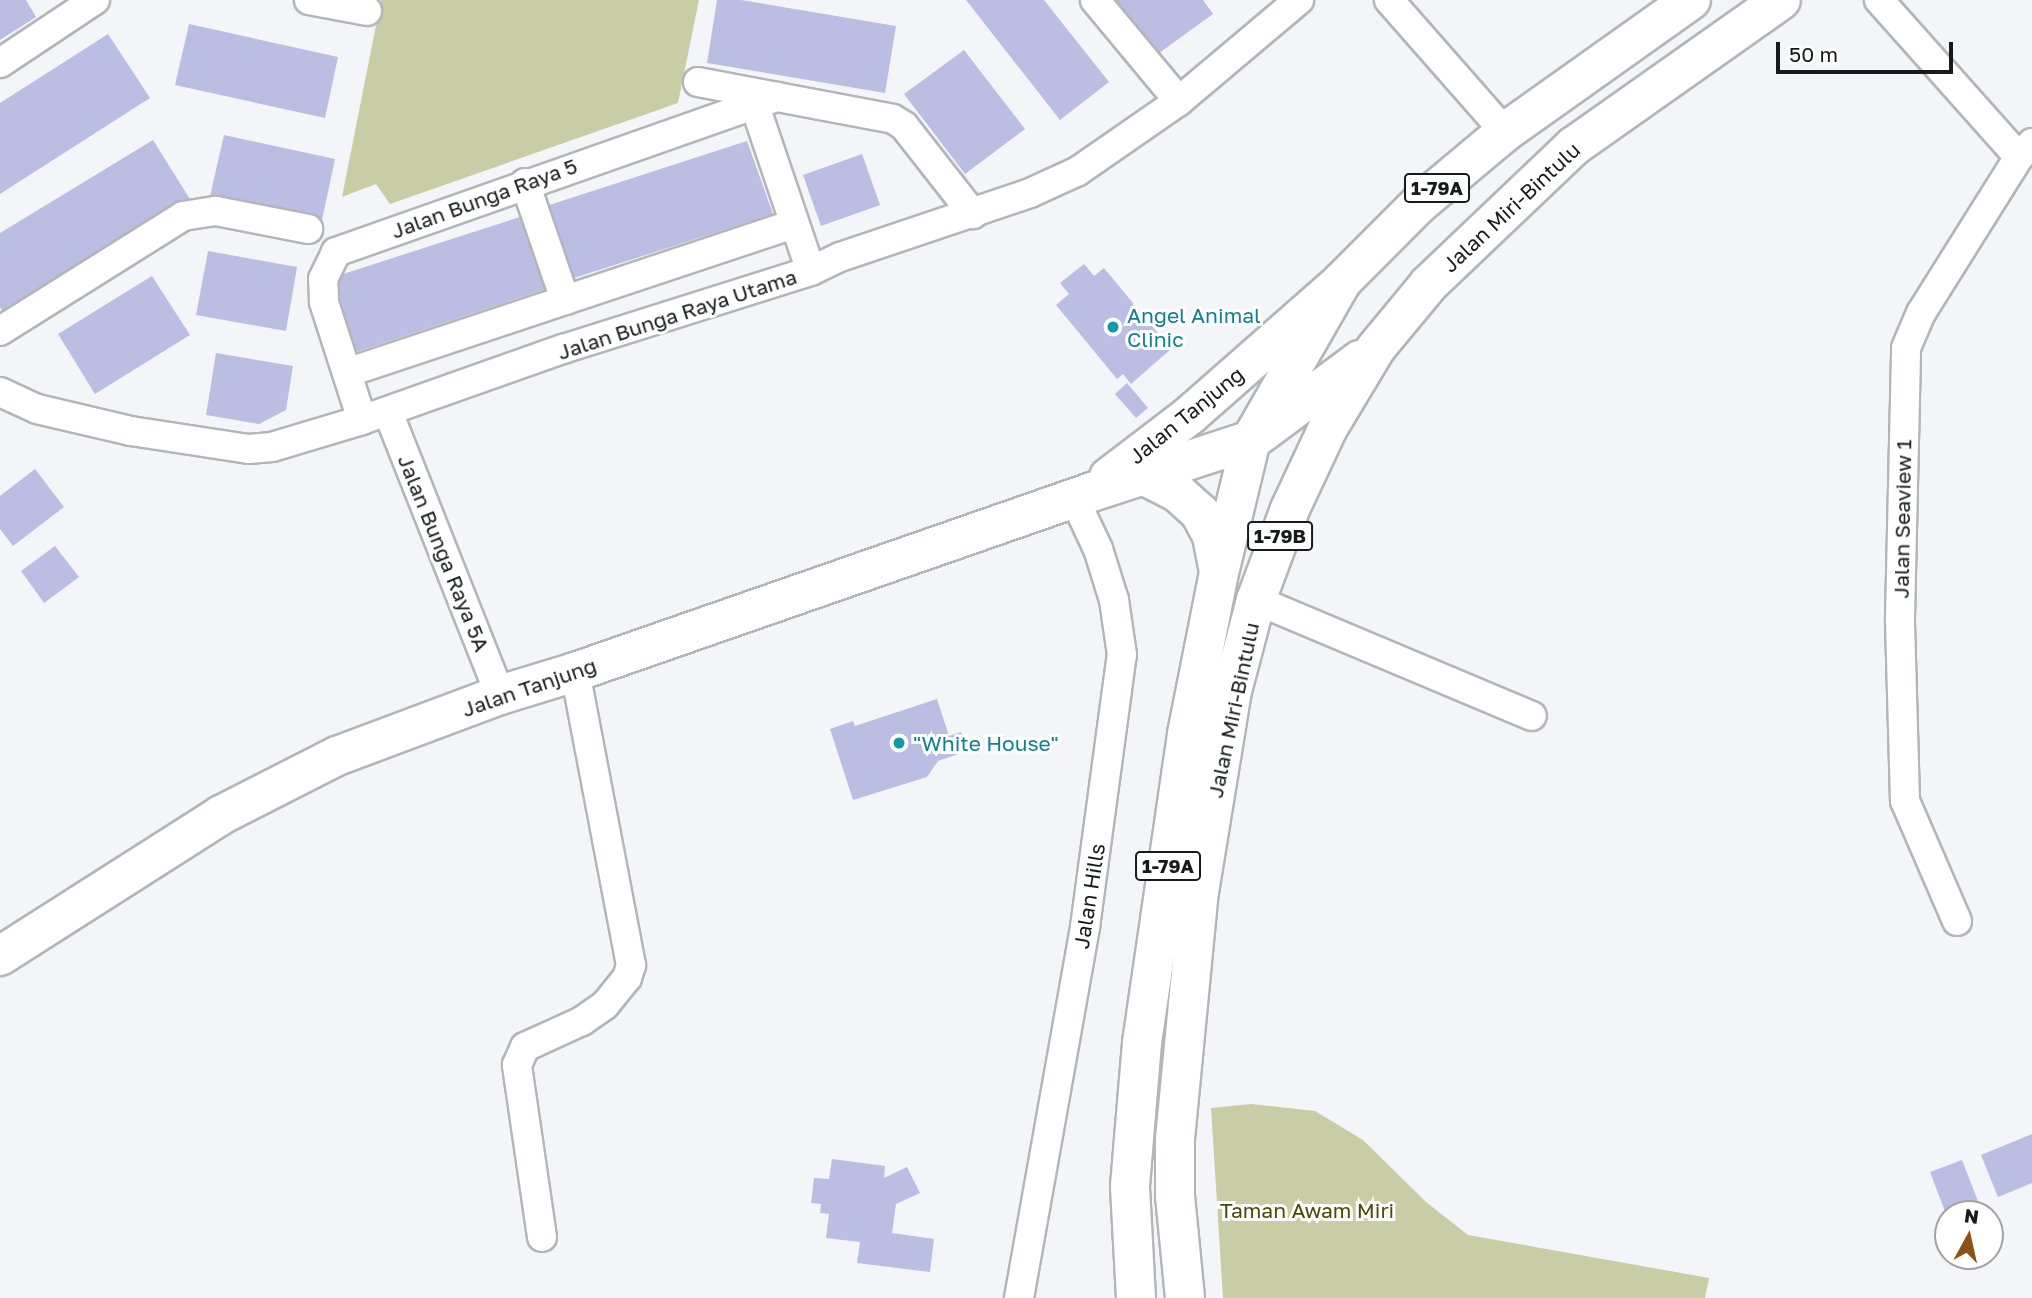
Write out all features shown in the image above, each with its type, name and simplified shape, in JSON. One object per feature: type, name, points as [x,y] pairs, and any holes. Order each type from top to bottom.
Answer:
[{"type":"main road","name":"Jalan Miri-Bintulu","points":[[1136,1298],[1130,1186],[1142,1043],[1187,734],[1219,573],[1251,440],[1342,281],[1419,204],[1505,132],[1691,0]]},
{"type":"main road","name":"Jalan Miri-Bintulu","points":[[1185,1298],[1175,1196],[1175,1139],[1199,892],[1232,691],[1256,600],[1290,509],[1328,428],[1376,348],[1429,284],[1574,146],[1781,0]]},
{"type":"main road","name":"Jalan Tanjung","points":[[1083,495],[1190,415],[1342,281]]},
{"type":"main road","name":"Jalan Tanjung","points":[[0,956],[221,815],[337,756],[500,695],[575,672],[1083,495],[1251,440],[1376,348]]},
{"type":"main road","points":[[1145,476],[1178,493],[1200,513],[1212,536],[1219,573]]},
{"type":"street","points":[[0,63],[95,0]]},
{"type":"street","points":[[309,0],[367,10]]},
{"type":"street","points":[[1095,0],[1179,101]]},
{"type":"street","name":"Jalan Bunga Raya Utama","points":[[0,392],[37,409],[131,431],[249,449],[272,447],[375,416],[563,349],[811,271],[840,257],[973,214],[1078,171],[1179,101],[1299,0]]},
{"type":"street","points":[[1389,0],[1505,132]]},
{"type":"street","points":[[1879,0],[2025,150]]},
{"type":"street","points":[[698,82],[765,100],[893,119],[904,126],[973,214]]},
{"type":"street","points":[[765,100],[793,224],[811,271]]},
{"type":"street","name":"Jalan Bunga Raya 5","points":[[375,416],[349,372],[324,302],[323,279],[336,252],[765,100]]},
{"type":"street","name":"Jalan Seaview 1","points":[[1957,921],[1905,801],[1900,618],[1906,348],[1922,313],[2025,150]]},
{"type":"street","points":[[525,183],[565,300]]},
{"type":"street","points":[[0,331],[183,216],[216,211],[308,229]]},
{"type":"street","points":[[349,372],[793,224]]},
{"type":"street","name":"Jalan Bunga Raya 5A","points":[[375,416],[500,695]]},
{"type":"street","name":"Jalan Hills","points":[[1019,1298],[1094,874],[1122,655],[1114,600],[1083,495]]},
{"type":"street","points":[[1256,600],[1532,716]]},
{"type":"street","points":[[542,1237],[517,1065],[525,1047],[582,1021],[605,1005],[627,978],[631,965],[575,672]]},
{"type":"green space","points":[[381,0],[699,0],[678,103],[390,204],[376,184],[342,197]]},
{"type":"green space","name":"Taman Awam Miri","points":[[1251,1104],[1315,1111],[1363,1140],[1426,1202],[1468,1235],[1709,1278],[1705,1298],[1223,1298],[1211,1108]]},
{"type":"building","points":[[0,0],[26,0],[36,17],[0,40]]},
{"type":"building","points":[[717,0],[741,0],[896,26],[885,93],[707,63]]},
{"type":"building","points":[[966,0],[1044,0],[1109,82],[1060,120]]},
{"type":"building","points":[[1113,0],[1203,0],[1213,14],[1155,56]]},
{"type":"building","points":[[189,24],[338,57],[325,118],[175,85]]},
{"type":"building","points":[[108,34],[150,98],[0,194],[0,103]]},
{"type":"building","points":[[964,50],[1025,129],[965,174],[904,94]]},
{"type":"building","points":[[224,135],[335,159],[322,220],[210,196]]},
{"type":"building","points":[[153,140],[193,204],[6,317],[0,307],[0,233]]},
{"type":"building","points":[[747,141],[773,214],[568,280],[543,207]]},
{"type":"building","points":[[862,154],[880,205],[821,226],[803,175]]},
{"type":"building","points":[[520,217],[546,289],[353,353],[335,307],[340,275]]},
{"type":"building","points":[[208,251],[297,267],[286,331],[196,315]]},
{"type":"building","name":"Angel Animal Clinic","points":[[1084,264],[1094,276],[1104,268],[1171,349],[1131,384],[1123,374],[1117,379],[1056,305],[1069,294],[1060,283]]},
{"type":"building","points":[[152,276],[190,335],[95,394],[58,334]]},
{"type":"building","points":[[216,353],[293,366],[286,410],[259,424],[206,415]]},
{"type":"building","points":[[1127,383],[1148,408],[1136,418],[1115,394]]},
{"type":"building","points":[[35,469],[64,507],[13,546],[0,529],[0,496]]},
{"type":"building","points":[[55,546],[79,577],[44,603],[21,571]]},
{"type":"building","name":"\"White House\"","points":[[937,699],[949,736],[961,732],[967,751],[938,761],[927,777],[853,800],[830,729],[853,721],[855,726]]},
{"type":"building","points":[[2032,1134],[2032,1183],[1998,1197],[1981,1155]]},
{"type":"building","points":[[832,1159],[885,1166],[884,1178],[907,1167],[920,1193],[896,1204],[892,1233],[934,1239],[930,1272],[857,1263],[860,1242],[826,1238],[829,1214],[820,1213],[821,1204],[811,1203],[814,1178],[829,1179]]},
{"type":"building","points":[[1962,1160],[1978,1200],[1941,1200],[1930,1172]]},
{"type":"place","name":"Angel Animal Clinic","points":[[1113,327]]},
{"type":"place","name":"\"White House\"","points":[[899,743]]}]
